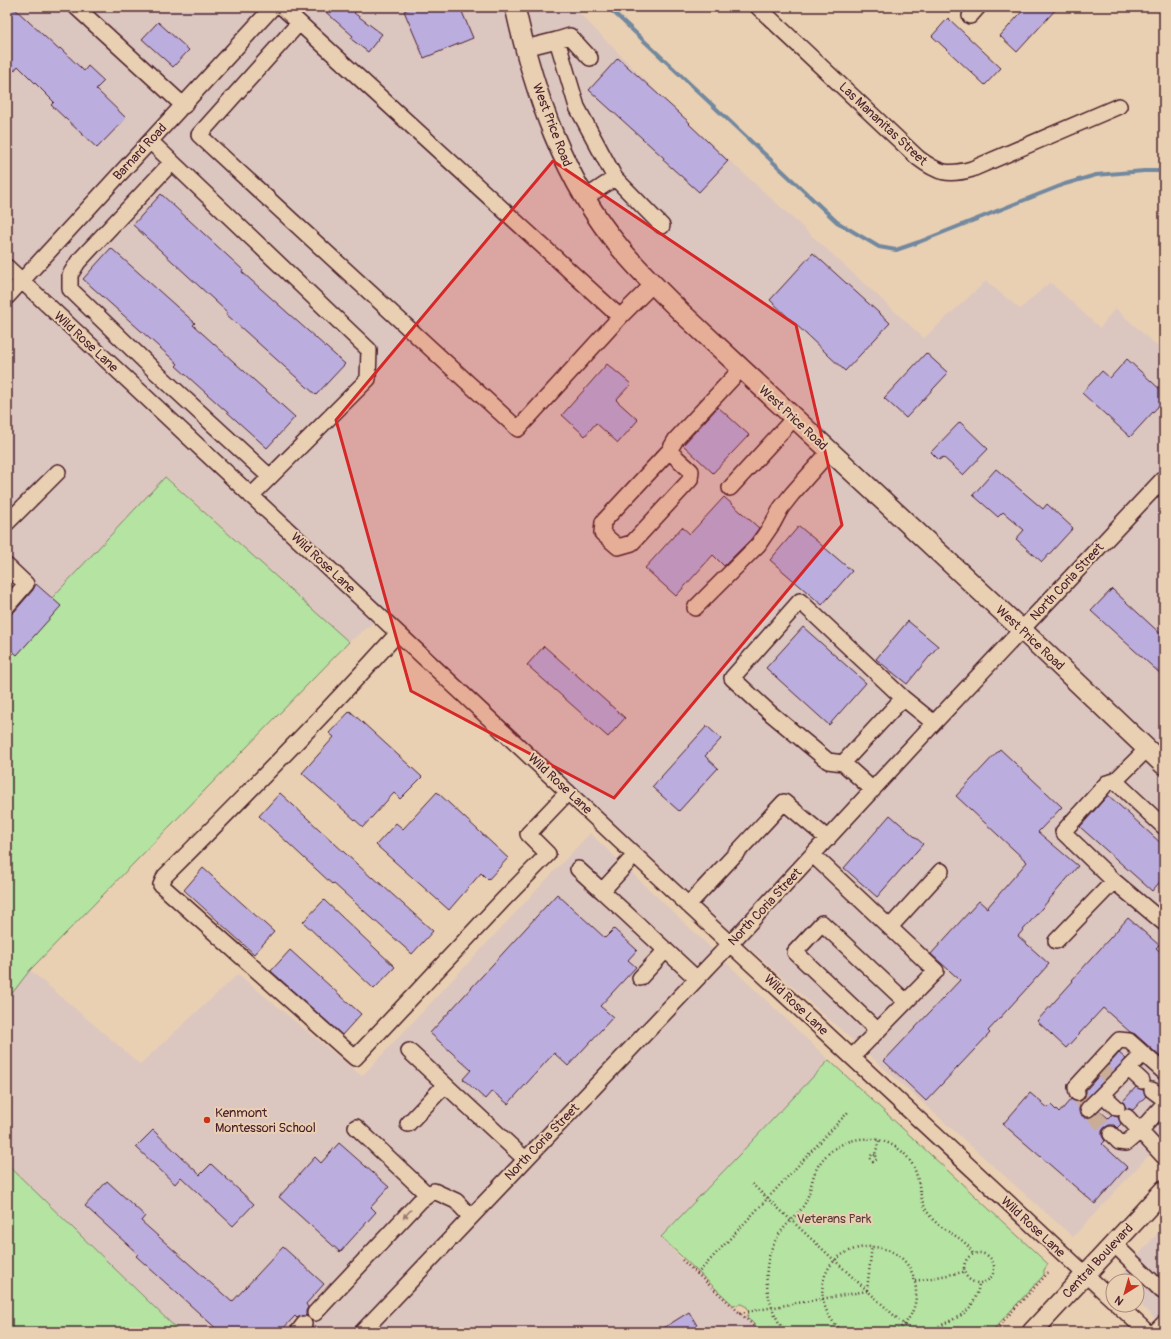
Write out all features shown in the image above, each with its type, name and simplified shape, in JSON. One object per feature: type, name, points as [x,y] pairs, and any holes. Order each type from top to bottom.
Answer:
[{"type":"main road","name":"West Price Road","points":[[515,7],[536,84],[556,140],[570,172],[585,198],[620,248],[653,284],[741,369],[1022,630],[1164,765]]},
{"type":"main road","name":"Central Boulevard","points":[[1032,1332],[1164,1190]]},
{"type":"street","points":[[76,7],[184,106]]},
{"type":"street","name":"Barnard Road","points":[[7,297],[184,106],[273,7]]},
{"type":"street","points":[[282,7],[620,317]]},
{"type":"street","name":"Las Mananitas Street","points":[[758,7],[918,158],[930,167],[944,173],[957,173],[972,169],[1119,106]]},
{"type":"street","points":[[299,23],[199,135],[518,429],[620,317],[653,284]]},
{"type":"street","points":[[525,48],[570,36],[590,58]]},
{"type":"street","points":[[557,40],[577,107],[615,178],[662,226]]},
{"type":"street","points":[[150,141],[369,350],[368,379],[251,496]]},
{"type":"street","points":[[172,162],[78,262],[70,275],[70,289],[157,373],[270,477]]},
{"type":"street","points":[[585,198],[615,178]]},
{"type":"street","name":"Wild Rose Lane","points":[[7,267],[688,905],[1105,1293]]},
{"type":"street","points":[[669,451],[691,471],[690,480],[632,543],[618,548],[602,533],[603,522],[669,451],[676,439],[741,369]]},
{"type":"street","points":[[140,392],[157,373]]},
{"type":"street","points":[[730,488],[794,418]]},
{"type":"street","points":[[695,608],[758,544],[773,523],[781,508],[829,452]]},
{"type":"street","points":[[7,523],[58,472]]},
{"type":"street","name":"North Coria Street","points":[[362,1332],[697,980],[934,723],[1164,478]]},
{"type":"street","points":[[7,566],[26,584],[7,606]]},
{"type":"street","points":[[873,790],[843,763],[828,761],[769,712],[732,678],[800,601],[903,698],[934,723]]},
{"type":"street","points":[[398,633],[256,785],[165,876],[161,885],[355,1058],[548,854],[528,834],[568,792]]},
{"type":"street","points":[[843,763],[903,698]]},
{"type":"street","points":[[1147,749],[1115,781],[1107,783],[1063,832],[1114,881],[1162,918]]},
{"type":"street","points":[[1115,781],[1164,827]]},
{"type":"street","points":[[688,905],[784,802],[828,839]]},
{"type":"street","points":[[602,891],[635,855]]},
{"type":"street","points":[[813,855],[936,971],[852,1057]]},
{"type":"street","points":[[578,869],[697,980]]},
{"type":"street","points":[[890,927],[941,871]]},
{"type":"street","points":[[1056,941],[1114,881]]},
{"type":"street","points":[[878,1031],[794,952],[822,923],[906,1002]]},
{"type":"street","points":[[640,978],[666,950]]},
{"type":"street","points":[[1164,1072],[1129,1041],[1119,1040],[1104,1073],[1103,1095],[1164,1157]]},
{"type":"street","points":[[409,1051],[525,1159]]},
{"type":"street","points":[[1103,1095],[1086,1105],[1076,1087],[1104,1073],[1129,1069],[1143,1054]]},
{"type":"street","points":[[1129,1069],[1164,1099]]},
{"type":"street","points":[[408,1124],[445,1085]]},
{"type":"street","points":[[1111,1134],[1120,1142],[1126,1143],[1140,1131],[1164,1104]]},
{"type":"street","points":[[356,1127],[428,1195]]},
{"type":"street","points":[[315,1313],[420,1200],[434,1191],[456,1201],[471,1217]]},
{"type":"street","points":[[1114,1244],[1163,1291]]},
{"type":"street","points":[[1127,1313],[1147,1332]]},
{"type":"street","points":[[1155,1332],[1164,1323]]},
{"type":"path","points":[[697,1274],[849,1111]]},
{"type":"path","points":[[785,1332],[770,1301],[767,1287],[767,1265],[773,1246],[779,1234],[804,1205],[816,1170],[822,1160],[830,1152],[844,1143],[855,1139],[868,1138],[879,1140],[898,1149],[912,1163],[918,1175],[922,1201],[931,1217],[940,1227],[964,1241],[973,1254]]},
{"type":"path","points":[[875,1155],[879,1140]]},
{"type":"path","points":[[752,1184],[912,1332]]},
{"type":"path","points":[[867,1291],[872,1246]]},
{"type":"path","points":[[845,1332],[831,1319],[824,1305],[823,1285],[825,1278],[835,1261],[845,1252],[858,1247],[872,1246],[887,1250],[901,1258],[911,1271],[915,1281],[915,1303],[909,1318],[895,1332]]},
{"type":"path","points":[[983,1253],[988,1255],[994,1264],[995,1269],[991,1278],[987,1282],[979,1284],[973,1282],[969,1280],[964,1272],[964,1263],[973,1254],[983,1253]]},
{"type":"path","points":[[682,1260],[752,1324],[758,1332]]},
{"type":"path","points":[[915,1281],[964,1272]]},
{"type":"path","points":[[994,1332],[1048,1273]]},
{"type":"path","points":[[933,1332],[939,1326],[959,1317],[969,1308],[976,1297],[979,1284]]},
{"type":"path","points":[[740,1313],[867,1291]]},
{"type":"highlighted area","points":[[553,161],[796,325],[842,525],[614,798],[411,691],[336,420]]},
{"type":"shaded area","points":[[7,7],[573,7],[681,116],[924,338],[986,281],[1020,309],[1050,282],[1100,328],[1115,308],[1164,352],[1164,1139],[1073,1237],[720,922],[387,612],[349,642],[166,477],[7,646]]},
{"type":"shaded area","points":[[590,833],[829,1060],[661,1237],[682,1260],[761,1332],[180,1332],[7,1164],[7,996],[30,970],[140,1064],[238,974],[362,1076]]},
{"type":"shaded area","points":[[1164,1226],[1164,1328],[1145,1309],[1145,1273],[1124,1273],[1131,1263]]},
{"type":"green space","points":[[165,477],[349,642],[30,970],[7,1000],[7,646]]},
{"type":"green space","name":"Veterans Park","points":[[829,1060],[1048,1264],[1044,1270],[1044,1275],[991,1332],[760,1332],[747,1318],[749,1312],[747,1307],[741,1304],[733,1305],[661,1237]]},
{"type":"green space","points":[[7,1164],[180,1332],[7,1332]]},
{"type":"building","points":[[7,7],[13,7],[84,71],[88,66],[104,81],[96,89],[126,118],[97,148],[51,105],[54,102],[18,66],[14,71],[7,64]]},
{"type":"building","points":[[320,7],[359,7],[354,13],[382,34],[368,52],[351,39],[353,36]]},
{"type":"building","points":[[413,7],[460,7],[473,38],[424,58],[404,11]]},
{"type":"building","points":[[1026,7],[1058,7],[1017,52],[1000,36]]},
{"type":"building","points":[[948,18],[1001,68],[985,85],[932,36]]},
{"type":"building","points":[[158,22],[189,50],[173,67],[142,39]]},
{"type":"building","points":[[618,58],[690,123],[689,124],[728,161],[699,192],[589,90]]},
{"type":"building","points":[[161,194],[243,270],[242,272],[345,364],[316,395],[226,314],[227,312],[133,225]]},
{"type":"building","points":[[111,248],[195,323],[193,325],[295,417],[267,448],[176,366],[178,364],[83,279]]},
{"type":"building","points":[[813,253],[890,323],[845,371],[770,300]]},
{"type":"building","points":[[926,353],[948,373],[906,418],[884,398]]},
{"type":"building","points":[[1127,359],[1164,393],[1164,400],[1130,437],[1082,393],[1102,371],[1110,378]]},
{"type":"building","points":[[607,364],[631,384],[616,400],[638,420],[618,443],[596,423],[585,436],[562,415]]},
{"type":"building","points":[[718,407],[749,435],[713,473],[683,445]]},
{"type":"building","points":[[960,422],[988,449],[963,475],[943,457],[939,460],[931,452]]},
{"type":"building","points":[[996,469],[1043,509],[1047,504],[1073,528],[1042,562],[1016,539],[1024,530],[1003,512],[998,517],[973,495]]},
{"type":"building","points":[[724,497],[759,528],[751,539],[724,566],[713,555],[676,596],[645,568],[682,527],[690,534]]},
{"type":"building","points":[[799,526],[852,571],[822,605],[770,560]]},
{"type":"building","points":[[36,584],[61,606],[17,655],[7,646],[7,615],[14,612],[33,590]]},
{"type":"building","points":[[1112,589],[1164,637],[1164,677],[1091,611]]},
{"type":"building","points":[[908,621],[938,646],[907,684],[876,659]]},
{"type":"building","points":[[803,627],[866,683],[829,725],[766,668]]},
{"type":"building","points":[[544,646],[625,718],[608,737],[527,665]]},
{"type":"building","points":[[350,711],[422,777],[400,799],[394,793],[363,827],[302,773],[334,737],[329,733]]},
{"type":"building","points":[[707,726],[721,739],[705,756],[718,768],[679,811],[652,787]]},
{"type":"building","points":[[1000,749],[1062,807],[1038,832],[1078,866],[1018,936],[1049,964],[988,1031],[990,1033],[926,1101],[884,1061],[960,980],[931,954],[979,901],[987,908],[1027,862],[956,796]]},
{"type":"building","points":[[437,792],[508,858],[488,880],[481,873],[449,910],[376,845],[396,823],[403,829]]},
{"type":"building","points":[[280,793],[372,878],[373,877],[433,931],[412,954],[333,883],[332,884],[259,816]]},
{"type":"building","points":[[1108,795],[1164,846],[1164,877],[1152,891],[1080,827]]},
{"type":"building","points":[[890,815],[923,844],[877,897],[844,868]]},
{"type":"building","points":[[203,868],[274,932],[254,954],[184,890]]},
{"type":"building","points":[[557,894],[605,938],[614,929],[637,950],[628,960],[636,967],[600,1006],[613,1017],[568,1066],[554,1053],[508,1104],[492,1091],[485,1099],[463,1079],[471,1070],[430,1033]]},
{"type":"building","points":[[324,900],[395,967],[374,989],[303,922]]},
{"type":"building","points":[[1128,918],[1159,945],[1156,948],[1164,955],[1164,1060],[1103,1008],[1066,1048],[1037,1021]]},
{"type":"building","points":[[290,950],[361,1014],[342,1035],[271,971]]},
{"type":"building","points":[[1119,1053],[1126,1059],[1079,1107],[1079,1112],[1085,1118],[1091,1118],[1099,1110],[1108,1118],[1111,1115],[1118,1117],[1121,1124],[1117,1128],[1114,1125],[1109,1125],[1104,1128],[1102,1131],[1102,1136],[1105,1141],[1102,1144],[1127,1167],[1095,1204],[1003,1124],[1030,1093],[1048,1108],[1051,1105],[1059,1113],[1071,1099],[1078,1102],[1082,1100],[1086,1096],[1086,1090]]},
{"type":"building","points":[[1136,1087],[1143,1090],[1146,1096],[1133,1110],[1126,1108],[1123,1101]]},
{"type":"building","points":[[153,1130],[200,1175],[211,1164],[254,1204],[233,1226],[181,1177],[175,1184],[136,1147]]},
{"type":"building","points":[[339,1143],[389,1187],[371,1207],[376,1212],[340,1252],[279,1197],[315,1157],[321,1163]]},
{"type":"building","points":[[107,1181],[145,1216],[141,1221],[232,1302],[283,1247],[324,1284],[306,1304],[308,1307],[306,1316],[297,1318],[295,1316],[280,1332],[220,1332],[136,1256],[138,1254],[85,1206]]},
{"type":"building","points":[[689,1312],[701,1332],[657,1332]]},
{"type":"waterway","points":[[608,7],[837,222],[879,247],[896,250],[1065,184],[1096,175],[1164,171]]},
{"type":"tunnel","points":[[1099,1068],[1109,1077]]},
{"type":"tunnel","points":[[1077,1093],[1085,1104]]},
{"type":"tunnel","points":[[1093,1114],[1111,1134]]},
{"type":"place","name":"Kenmont Montessori School","points":[[207,1120]]}]
